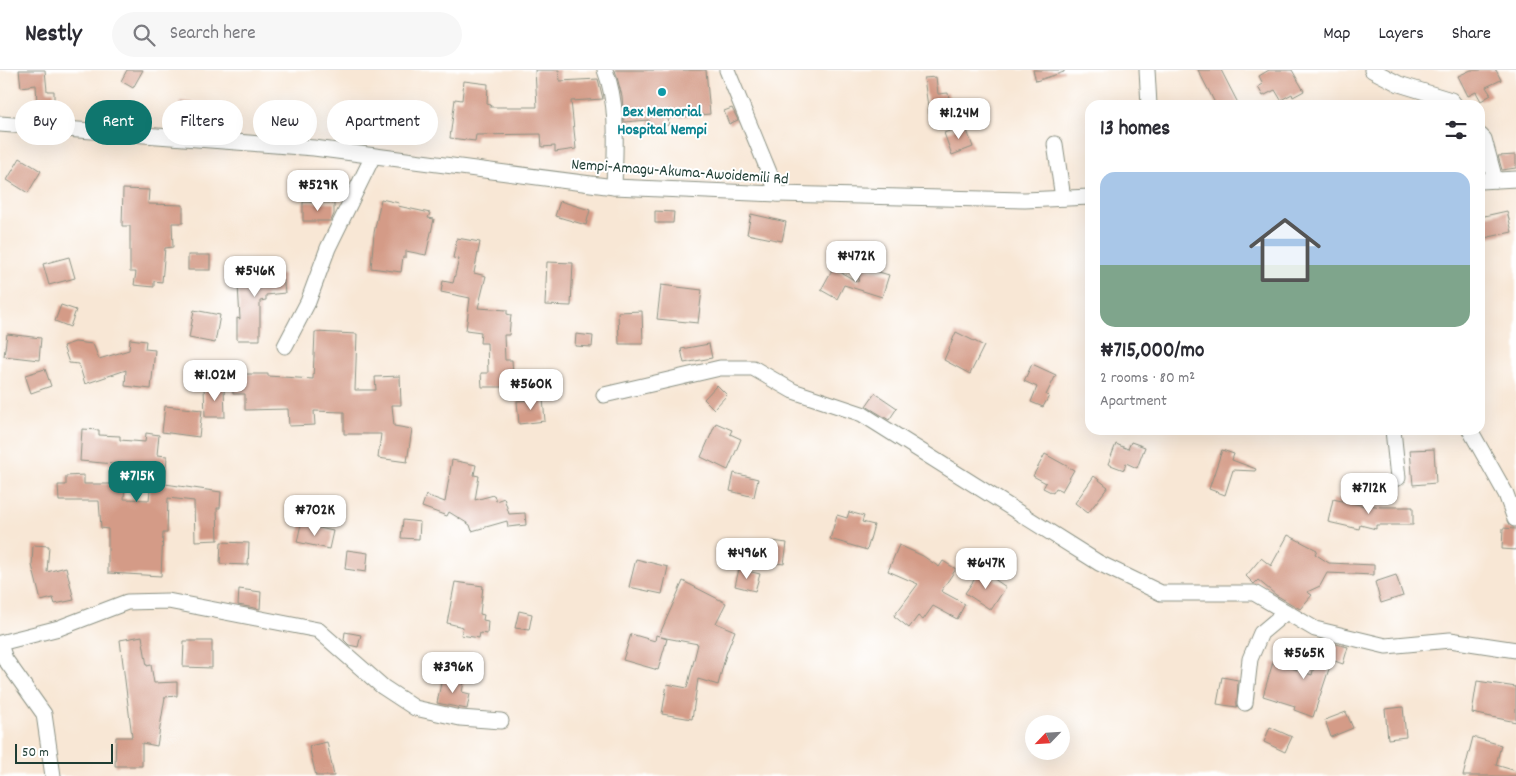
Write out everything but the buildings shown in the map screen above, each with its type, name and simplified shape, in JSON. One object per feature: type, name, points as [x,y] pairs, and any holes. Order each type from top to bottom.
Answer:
[{"type":"street","points":[[605,70],[610,82],[615,136],[614,187]]},
{"type":"street","points":[[727,70],[778,194]]},
{"type":"street","points":[[1147,70],[1149,100]]},
{"type":"street","points":[[1372,70],[1399,84],[1451,100]]},
{"type":"street","name":"Nempi-Amagu-Akuma-Awoidemili Rd","points":[[0,124],[314,148],[614,187],[778,194],[1015,200],[1085,197]]},
{"type":"street","points":[[1055,144],[1063,198]]},
{"type":"street","points":[[1485,150],[1488,181],[1516,179]]},
{"type":"street","points":[[285,346],[308,302],[328,248],[373,156]]},
{"type":"street","points":[[604,395],[720,368],[753,368],[793,391],[862,414],[1099,564],[1161,593],[1254,592],[1314,629],[1386,646],[1450,640],[1516,650]]},
{"type":"street","points":[[1394,435],[1398,478]]},
{"type":"street","points":[[1473,435],[1506,494],[1515,519]]},
{"type":"street","points":[[53,776],[44,714],[5,659],[0,644],[59,628],[127,602],[168,601],[318,630],[383,687],[415,708],[460,718],[501,721]]},
{"type":"street","points":[[1245,703],[1250,659],[1261,633],[1286,612]]},
{"type":"place","name":"Bex Memorial Hospital Nempi","points":[[662,92]]}]
